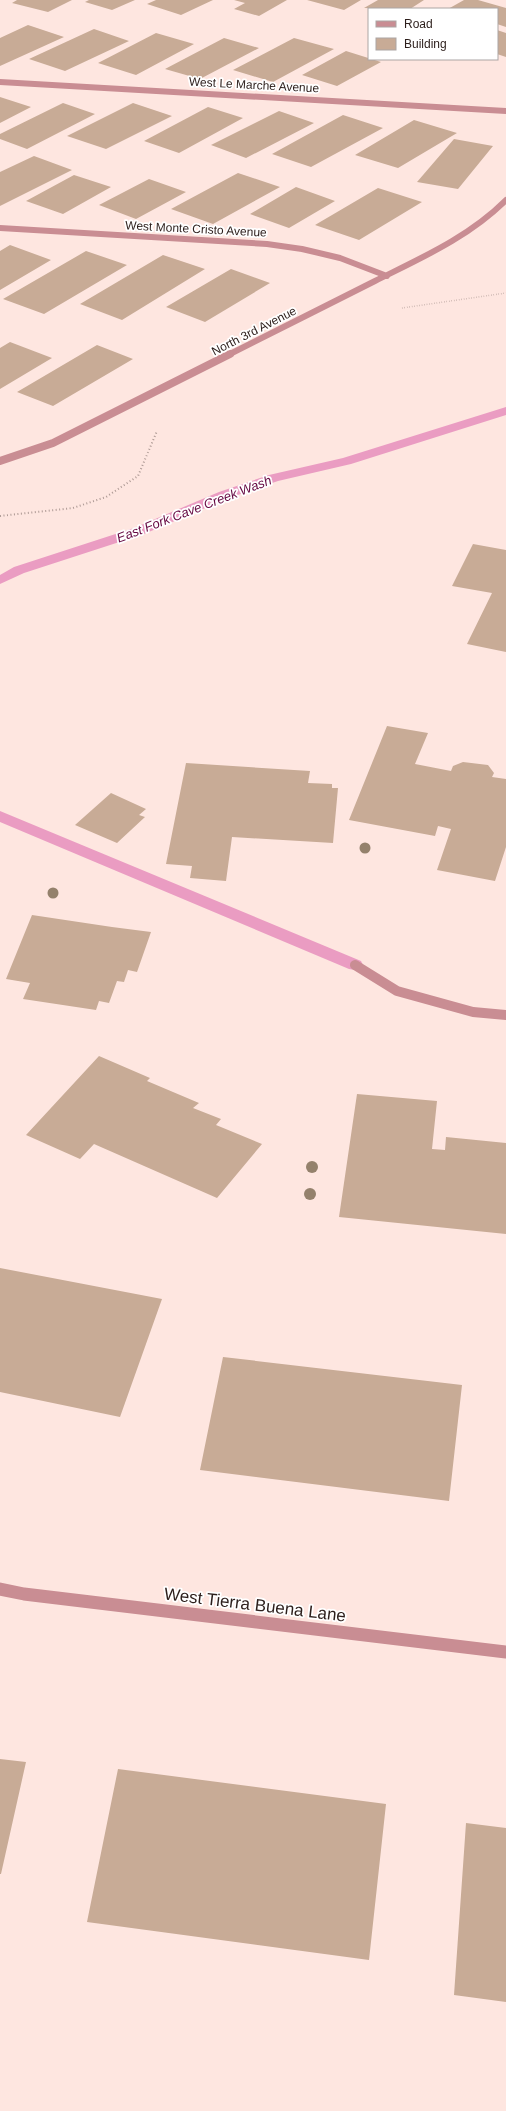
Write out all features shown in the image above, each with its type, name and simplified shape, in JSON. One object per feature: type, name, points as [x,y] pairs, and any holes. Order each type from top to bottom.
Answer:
[{"type":"street","name":"West Le Marche Avenue","points":[[0,82],[506,111]]},
{"type":"street","name":"North 3rd Avenue","points":[[0,461],[53,443],[386,276],[471,230],[488,218],[506,200]]},
{"type":"street","name":"West Monte Cristo Avenue","points":[[0,228],[267,244],[302,249],[340,258],[386,276]]},
{"type":"street","points":[[355,965],[397,991],[473,1012],[506,1015]]},
{"type":"street","name":"West Tierra Buena Lane","points":[[0,1589],[24,1594],[506,1652]]},
{"type":"path","points":[[396,309],[506,293]]},
{"type":"path","points":[[0,516],[72,508],[106,497],[138,476],[160,424]]},
{"type":"building","points":[[17,0],[72,0],[48,12],[12,3]]},
{"type":"building","points":[[89,0],[135,0],[112,10],[85,2]]},
{"type":"building","points":[[156,0],[213,0],[181,15],[147,4]]},
{"type":"building","points":[[234,0],[287,0],[259,16],[234,9],[245,3]]},
{"type":"building","points":[[307,0],[361,0],[344,10]]},
{"type":"building","points":[[378,0],[424,0],[412,8],[364,8]]},
{"type":"building","points":[[464,0],[478,0],[506,8],[506,27],[498,24],[498,8],[450,8]]},
{"type":"building","points":[[28,25],[64,37],[0,66],[0,38]]},
{"type":"building","points":[[94,29],[129,41],[65,71],[29,59]]},
{"type":"building","points":[[498,30],[506,33],[506,57],[498,54]]},
{"type":"building","points":[[156,33],[194,44],[136,75],[98,63]]},
{"type":"building","points":[[224,38],[259,48],[200,79],[165,69]]},
{"type":"building","points":[[294,38],[334,49],[273,82],[233,70]]},
{"type":"building","points":[[346,51],[368,58],[368,60],[381,62],[337,86],[302,75]]},
{"type":"building","points":[[0,97],[31,107],[0,123]]},
{"type":"building","points":[[63,103],[95,114],[27,149],[0,139],[0,134]]},
{"type":"building","points":[[133,103],[172,116],[106,149],[67,136]]},
{"type":"building","points":[[208,107],[243,118],[179,153],[144,141]]},
{"type":"building","points":[[279,111],[314,123],[246,158],[211,145]]},
{"type":"building","points":[[343,115],[383,128],[311,167],[272,154]]},
{"type":"building","points":[[414,120],[457,133],[398,168],[355,155]]},
{"type":"building","points":[[454,139],[493,146],[458,189],[417,182]]},
{"type":"building","points":[[34,156],[72,170],[0,206],[0,172]]},
{"type":"building","points":[[238,173],[280,187],[213,224],[171,209]]},
{"type":"building","points":[[74,175],[111,187],[63,214],[26,201]]},
{"type":"building","points":[[149,179],[186,192],[136,219],[99,205]]},
{"type":"building","points":[[296,187],[335,201],[289,228],[250,214]]},
{"type":"building","points":[[378,188],[422,202],[359,240],[315,225]]},
{"type":"building","points":[[10,245],[51,260],[0,290],[0,251]]},
{"type":"building","points":[[86,251],[127,265],[44,314],[3,299]]},
{"type":"building","points":[[163,255],[205,269],[122,320],[80,304]]},
{"type":"building","points":[[231,269],[270,283],[205,322],[166,307]]},
{"type":"building","points":[[10,342],[52,358],[0,389],[0,348]]},
{"type":"building","points":[[97,345],[133,359],[53,406],[17,392]]},
{"type":"building","points":[[473,544],[506,550],[506,652],[467,644],[492,593],[452,586]]},
{"type":"building","points":[[387,726],[428,733],[415,764],[451,771],[453,766],[463,762],[488,765],[494,773],[492,777],[506,779],[506,847],[495,881],[437,870],[451,829],[438,826],[435,836],[349,820]]},
{"type":"building","points":[[186,763],[310,771],[308,783],[332,784],[332,788],[338,788],[333,843],[232,837],[226,881],[190,878],[192,866],[166,864]]},
{"type":"building","points":[[111,793],[146,809],[139,815],[145,817],[117,843],[75,825]]},
{"type":"building","points":[[32,915],[151,932],[137,972],[128,970],[124,982],[117,981],[109,1003],[99,1001],[96,1010],[23,999],[30,983],[6,979]]},
{"type":"building","points":[[99,1056],[150,1078],[147,1081],[199,1103],[193,1108],[221,1119],[216,1125],[262,1144],[217,1198],[94,1144],[80,1159],[26,1135]]},
{"type":"building","points":[[357,1094],[437,1101],[432,1149],[445,1150],[446,1137],[506,1143],[506,1234],[339,1217]]},
{"type":"building","points":[[0,1268],[162,1299],[120,1417],[0,1392]]},
{"type":"building","points":[[223,1357],[462,1385],[449,1501],[200,1470]]},
{"type":"building","points":[[0,1759],[26,1762],[1,1874],[0,1874]]},
{"type":"building","points":[[118,1769],[386,1804],[369,1960],[87,1922]]},
{"type":"building","points":[[466,1823],[506,1828],[506,2002],[454,1995]]},
{"type":"waterway","name":"East Fork Cave Creek Wash","points":[[0,580],[19,570],[139,531],[224,495],[274,478],[347,461],[506,411]]},
{"type":"waterway","points":[[0,816],[355,965]]}]
